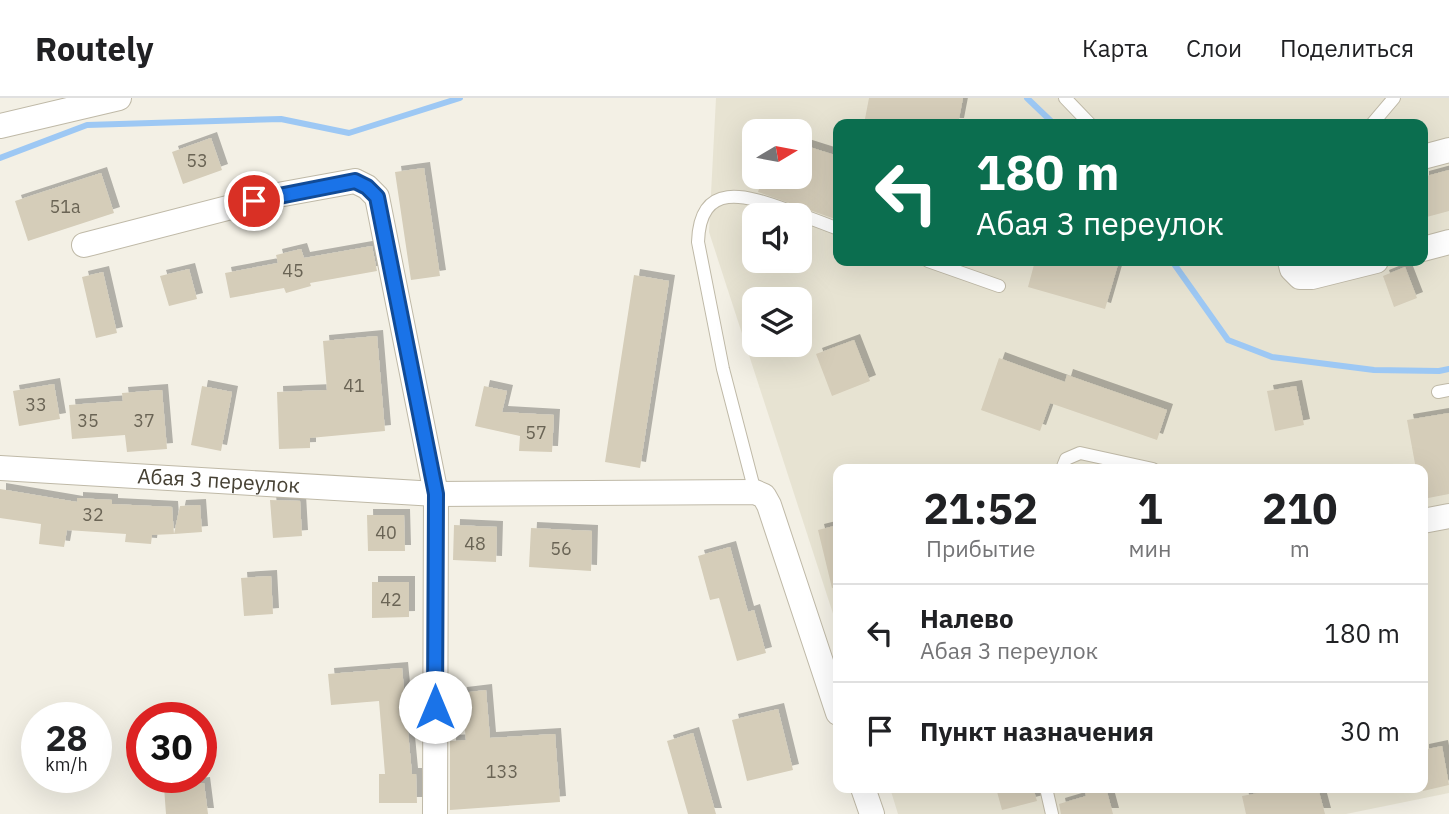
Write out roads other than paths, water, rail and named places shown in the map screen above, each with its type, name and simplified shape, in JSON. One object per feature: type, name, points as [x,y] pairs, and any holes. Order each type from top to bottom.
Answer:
[{"type":"street","points":[[0,126],[118,98]]},
{"type":"street","points":[[1428,156],[1449,150]]},
{"type":"street","points":[[84,245],[278,195],[355,181],[367,187],[377,197],[436,494],[435,814]]},
{"type":"street","points":[[1428,248],[1449,242]]},
{"type":"street","points":[[1291,266],[1300,277],[1312,277],[1357,266]]},
{"type":"street","name":"Абая 3 переулок","points":[[0,468],[436,494],[762,498]]},
{"type":"street","points":[[762,498],[833,699]]},
{"type":"street","points":[[1428,520],[1449,516]]},
{"type":"street","points":[[865,793],[872,814]]},
{"type":"lane","points":[[1065,98],[1085,119]]},
{"type":"lane","points":[[1375,119],[1394,98]]},
{"type":"lane","points":[[762,498],[723,369],[698,242],[699,224],[705,211],[716,201],[743,196],[833,227]]},
{"type":"lane","points":[[942,266],[999,286]]},
{"type":"lane","points":[[1064,464],[1066,459],[1080,453],[1130,464]]},
{"type":"lane","points":[[1047,793],[1052,814]]},
{"type":"waterway","points":[[0,158],[87,125],[281,119],[349,133],[460,98]]},
{"type":"waterway","points":[[1027,98],[1049,119]]},
{"type":"waterway","points":[[1176,266],[1228,340],[1272,357],[1374,370],[1449,369]]}]
